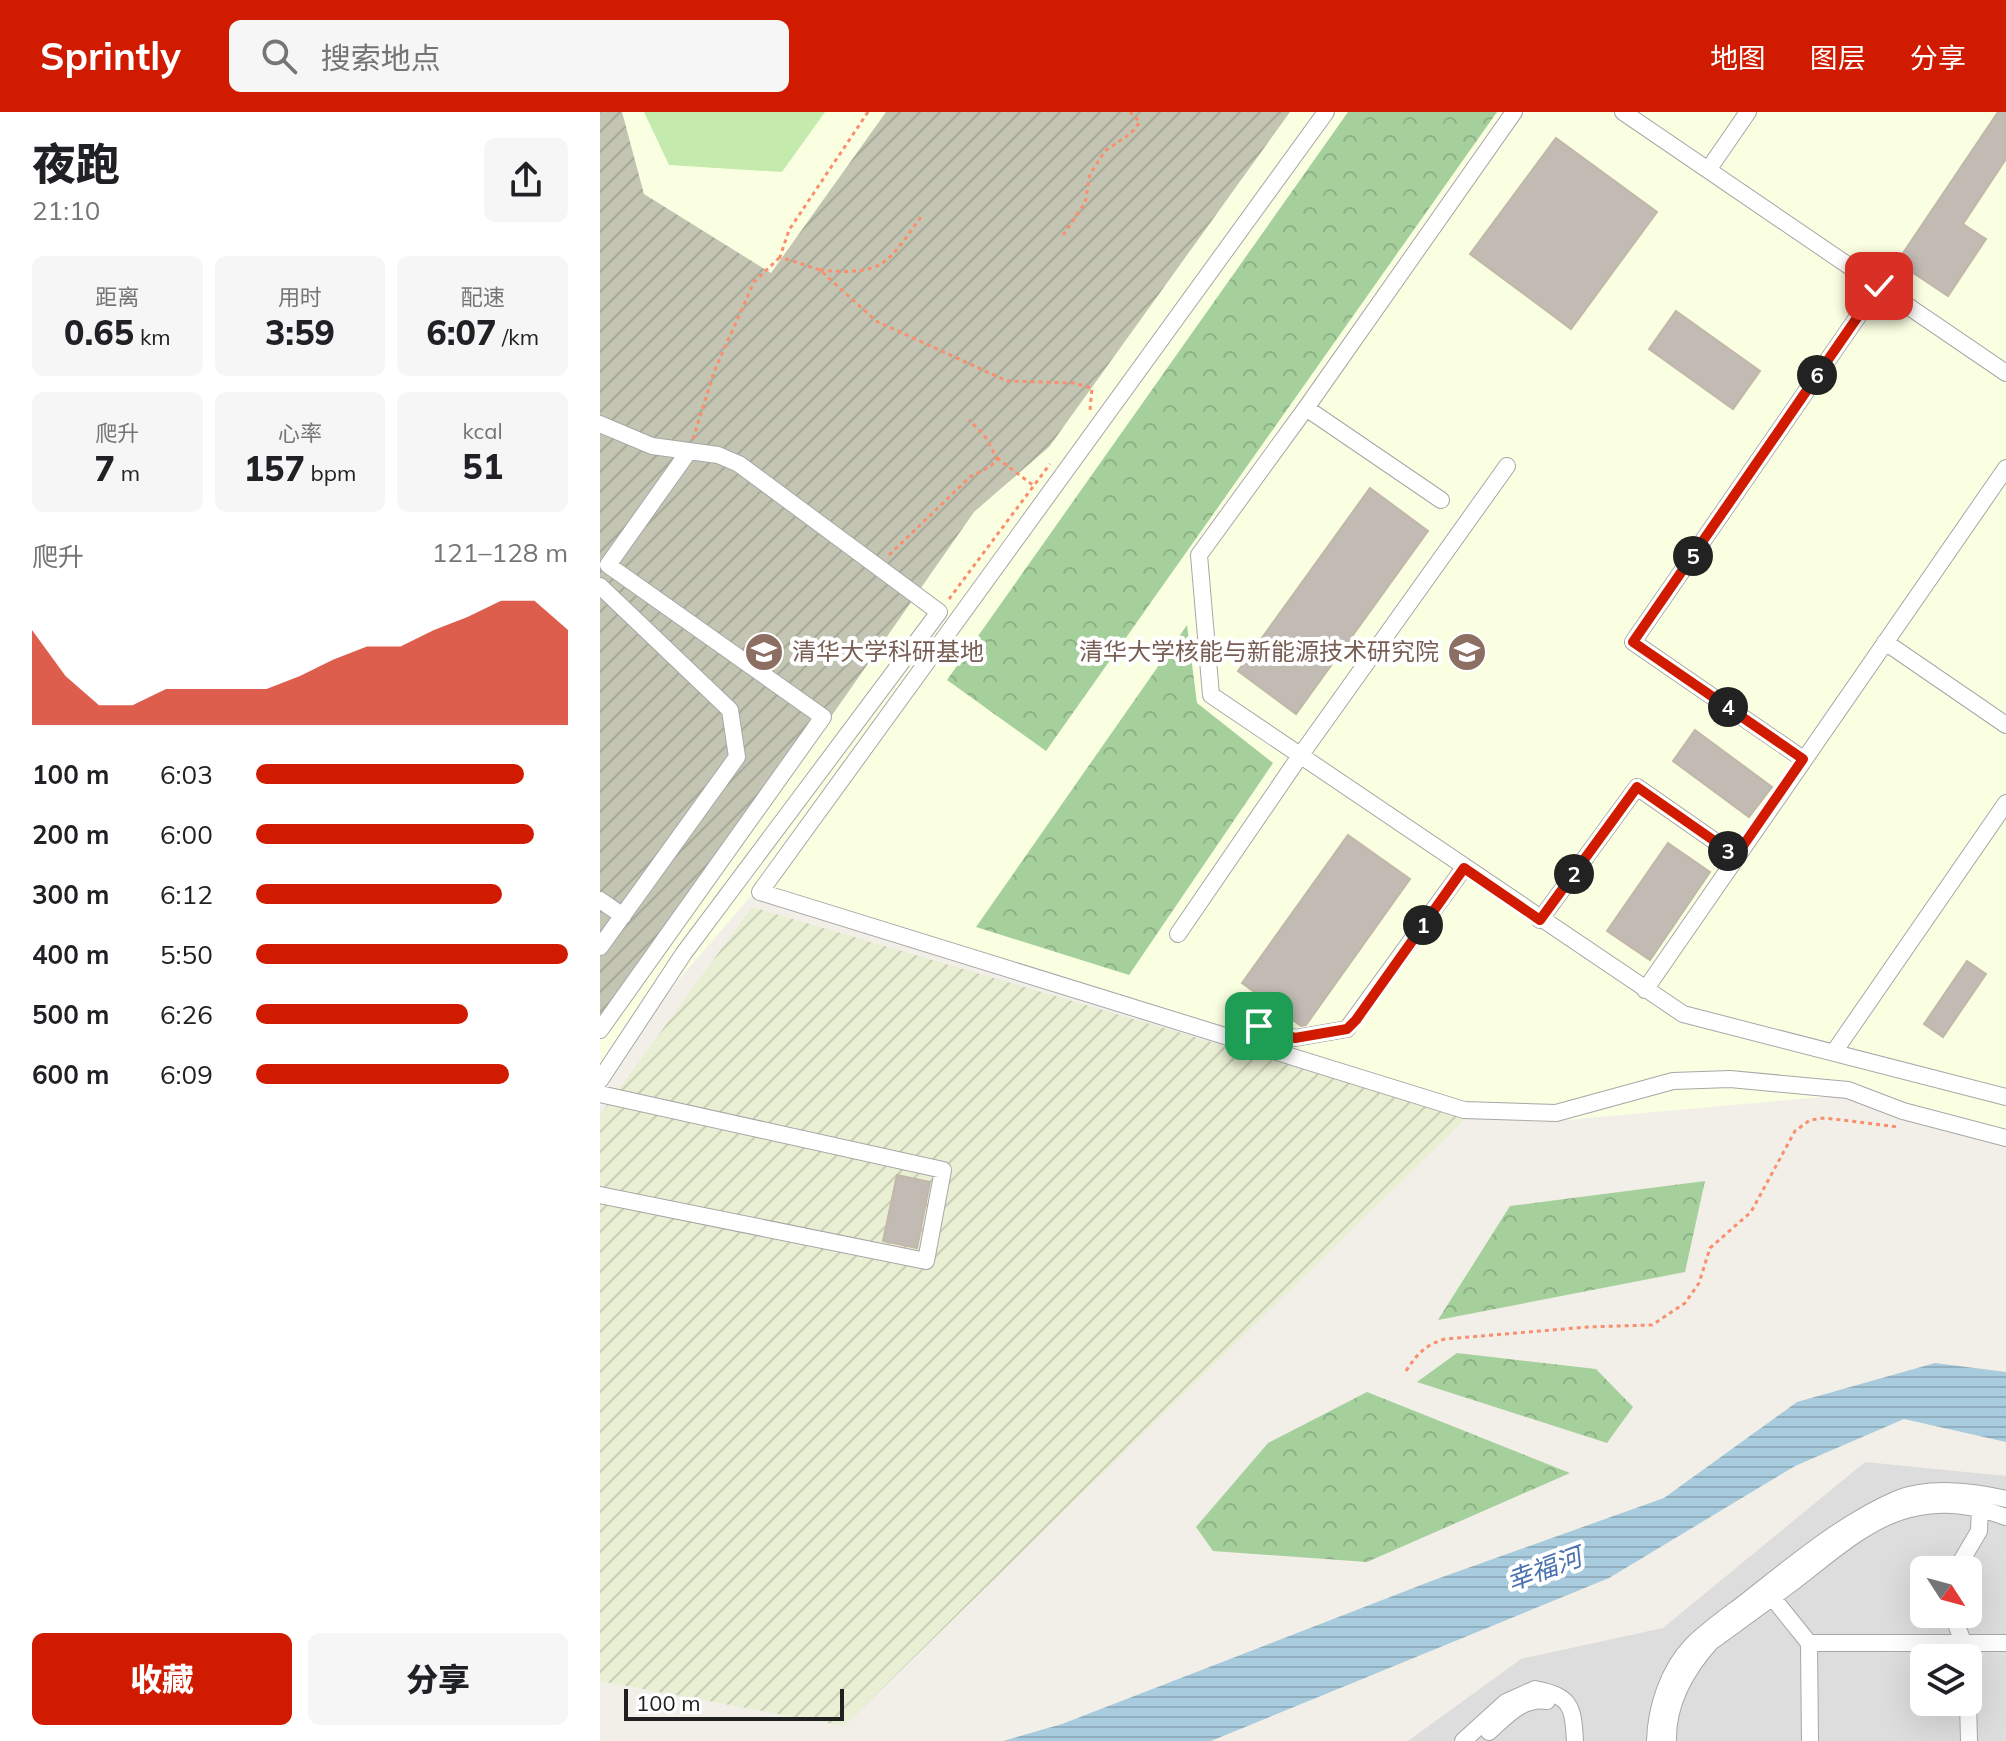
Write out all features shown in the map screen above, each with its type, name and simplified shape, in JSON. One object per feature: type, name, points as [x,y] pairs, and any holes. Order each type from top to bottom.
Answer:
[{"type":"street","points":[[1326,112],[760,892],[1464,1110],[1556,1113],[1673,1081],[1730,1079],[1848,1090],[1903,1111],[2006,1138]]},
{"type":"street","points":[[1514,112],[1199,555],[1211,695],[1683,1014],[2006,1097]]},
{"type":"street","points":[[1623,112],[2006,373]]},
{"type":"street","points":[[1708,170],[1748,112]]},
{"type":"street","points":[[1803,759],[1633,642],[1879,286]]},
{"type":"street","points":[[1306,408],[1441,500]]},
{"type":"street","points":[[600,424],[652,446],[718,455],[739,464],[939,612],[684,953],[600,1080]]},
{"type":"street","points":[[600,1030],[823,717],[608,565],[689,451]]},
{"type":"street","points":[[1178,934],[1300,756],[1507,466]]},
{"type":"street","points":[[1645,990],[2006,468]]},
{"type":"street","points":[[600,586],[730,710],[737,757],[600,947]]},
{"type":"street","points":[[1885,642],[2006,725]]},
{"type":"street","points":[[1540,920],[1637,787],[1736,856]]},
{"type":"street","points":[[1834,1052],[2006,803]]},
{"type":"street","points":[[1259,1026],[1295,1038],[1347,1029],[1464,868]]},
{"type":"street","points":[[600,900],[623,916]]},
{"type":"street","points":[[600,1094],[943,1170],[926,1261],[600,1195]]},
{"type":"street","points":[[1668,1741],[1668,1721],[1676,1695],[1697,1658],[1711,1642],[1856,1520],[1899,1498],[1930,1493],[1966,1492],[2006,1499]]},
{"type":"street","points":[[1655,1741],[1660,1702],[1690,1646],[1842,1545],[1880,1521],[1908,1509],[1959,1504],[1980,1507],[2006,1517]]},
{"type":"street","points":[[1964,1556],[1979,1531],[1980,1507]]},
{"type":"street","points":[[1769,1592],[1809,1643],[1810,1741]]},
{"type":"street","points":[[1809,1643],[1910,1648]]},
{"type":"street","points":[[1982,1648],[2006,1643]]},
{"type":"street","points":[[1463,1741],[1506,1702],[1535,1689],[1563,1697],[1570,1705],[1575,1741]]},
{"type":"street","points":[[1479,1741],[1518,1707],[1544,1700],[1560,1709],[1567,1729],[1567,1741]]},
{"type":"street","points":[[1968,1716],[1969,1741]]},
{"type":"path","points":[[689,451],[714,372],[754,282],[780,257],[789,230],[868,112]]},
{"type":"path","points":[[1063,235],[1085,203],[1090,174],[1105,151],[1130,134],[1140,122],[1130,112]]},
{"type":"path","points":[[780,257],[820,270],[868,272],[887,261],[923,214]]},
{"type":"path","points":[[820,270],[876,321],[1007,381],[1074,383],[1092,388],[1090,410]]},
{"type":"path","points":[[969,420],[984,435],[997,458],[1034,486]]},
{"type":"path","points":[[877,566],[970,477],[991,466],[997,458]]},
{"type":"path","points":[[939,612],[1053,460]]},
{"type":"path","points":[[1406,1371],[1428,1345],[1445,1339],[1652,1325],[1685,1303],[1699,1283],[1710,1248],[1751,1212],[1795,1131],[1810,1120],[1825,1118],[1906,1128]]},
{"type":"shaded area","name":"清华大学核能与新能源技术研究院","points":[[600,112],[2006,112],[2006,1146],[1907,1119],[1845,1095],[1543,1122],[1467,1117],[750,897],[600,1071]]},
{"type":"shaded area","name":"清华大学科研基地","points":[[600,112],[622,112],[644,194],[771,273],[886,112],[1290,112],[1049,447],[974,512],[703,900],[600,1032]]},
{"type":"shaded area","points":[[752,907],[1467,1117],[844,1726],[600,1681],[600,1115]]},
{"type":"shaded area","points":[[1865,1462],[2006,1476],[2006,1741],[1408,1741],[1521,1659],[1663,1628]]},
{"type":"green space","points":[[644,112],[825,112],[782,172],[669,165]]},
{"type":"green space","points":[[1348,112],[1497,112],[1046,751],[947,680]]},
{"type":"green space","points":[[1187,625],[1197,703],[1273,763],[1129,975],[976,927]]},
{"type":"green space","points":[[1705,1181],[1685,1272],[1438,1320],[1510,1206]]},
{"type":"green space","points":[[1457,1353],[1596,1369],[1633,1407],[1607,1443],[1417,1382]]},
{"type":"green space","points":[[1367,1392],[1570,1473],[1367,1562],[1213,1551],[1196,1527],[1268,1443]]},
{"type":"water","name":"幸福河","points":[[1935,1363],[2006,1372],[2006,1442],[1904,1419],[1795,1466],[1609,1578],[1211,1741],[1003,1741],[1062,1724],[1434,1580],[1664,1498],[1797,1402]]},
{"type":"building","points":[[1998,112],[2006,112],[2006,159],[1963,224],[1986,239],[1948,296],[1897,262]]},
{"type":"building","points":[[1556,138],[1657,212],[1571,329],[1470,254]]},
{"type":"building","points":[[1676,311],[1760,371],[1733,409],[1649,349]]},
{"type":"building","points":[[1370,488],[1428,531],[1296,714],[1238,671]]},
{"type":"building","points":[[1695,730],[1772,787],[1749,817],[1673,761]]},
{"type":"building","points":[[1348,835],[1410,879],[1306,1025],[1301,1026],[1242,983]]},
{"type":"building","points":[[1668,843],[1710,872],[1650,960],[1607,931]]},
{"type":"building","points":[[1967,961],[1986,974],[1943,1037],[1924,1024]]},
{"type":"building","points":[[897,1175],[930,1182],[917,1248],[883,1241]]},
{"type":"place","name":"清华大学科研基地","points":[[764,652]]},
{"type":"place","name":"清华大学核能与新能源技术研究院","points":[[1467,652]]},
{"type":"route","points":[[1259,1026],[1295,1038],[1347,1029],[1464,868],[1540,920],[1637,787],[1736,856],[1803,759],[1633,642],[1879,286]]}]
